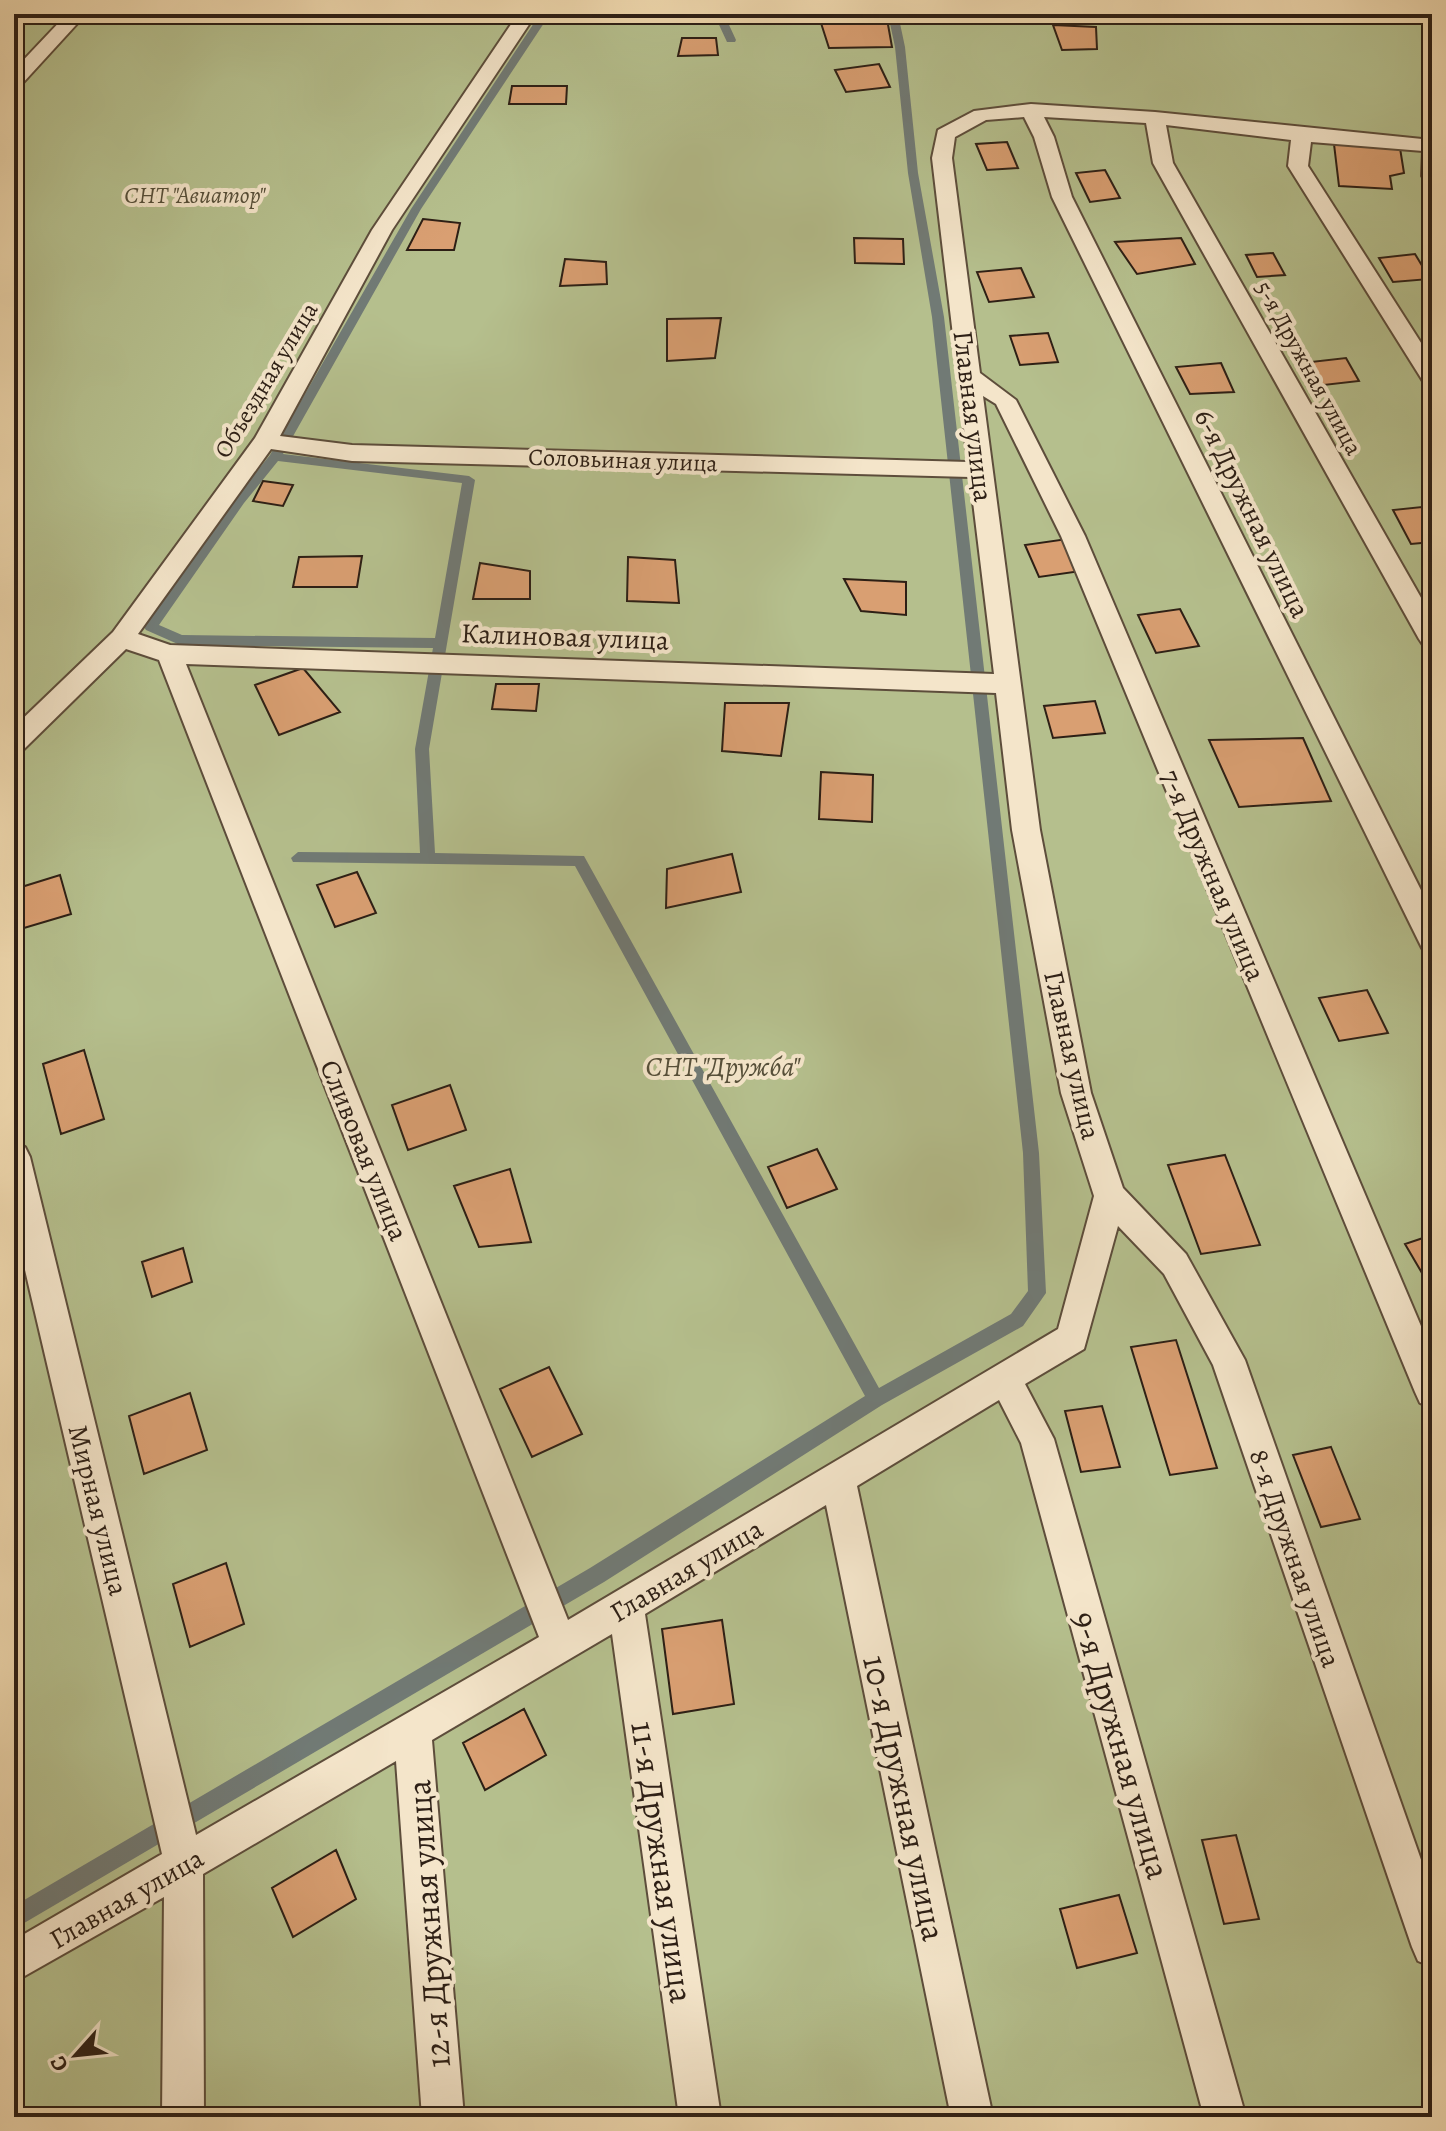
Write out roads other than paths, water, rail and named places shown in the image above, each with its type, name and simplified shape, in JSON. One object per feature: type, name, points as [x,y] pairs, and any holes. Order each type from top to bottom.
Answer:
[{"type":"lane","points":[[14,81],[77,14]]},
{"type":"lane","name":"Объездная улица","points":[[14,743],[122,638],[265,441],[382,230],[527,14]]},
{"type":"lane","name":"Главная улица","points":[[14,1962],[560,1645],[1072,1338],[1110,1196],[1076,1093],[1026,830],[942,158],[945,134],[981,115],[1031,110],[1155,118],[1432,149]]},
{"type":"lane","name":"6-я Дружная улица","points":[[1031,110],[1044,137],[1062,197],[1432,940]]},
{"type":"lane","name":"5-я Дружная улица","points":[[1155,118],[1163,163],[1432,639]]},
{"type":"lane","points":[[1302,135],[1298,166],[1432,378]]},
{"type":"lane","points":[[1432,149],[1432,176]]},
{"type":"lane","name":"7-я Дружная улица","points":[[970,377],[1005,400],[1073,536],[1432,1392]]},
{"type":"lane","name":"Соловьиная улица","points":[[265,441],[352,453],[981,470]]},
{"type":"lane","name":"Калиновая улица","points":[[122,638],[169,654],[1008,684]]},
{"type":"lane","name":"Сливовая улица","points":[[169,654],[560,1645]]},
{"type":"lane","name":"Мирная улица","points":[[14,1157],[184,1864],[183,2117]]},
{"type":"lane","name":"8-я Дружная улица","points":[[1110,1196],[1175,1264],[1228,1360],[1432,1947]]},
{"type":"lane","name":"9-я Дружная улица","points":[[1005,1379],[1037,1439],[1225,2117]]},
{"type":"lane","name":"10-я Дружная улица","points":[[838,1479],[972,2117]]},
{"type":"lane","name":"11-я Дружная улица","points":[[626,1606],[700,2117]]},
{"type":"lane","name":"12-я Дружная улица","points":[[413,1731],[443,2117]]},
{"type":"waterway","points":[[275,457],[416,209],[545,14]]},
{"type":"waterway","points":[[719,14],[731,40]]},
{"type":"waterway","points":[[876,1399],[1017,1320],[1037,1293],[1031,1153],[938,317],[913,173],[900,47],[893,14]]},
{"type":"waterway","points":[[275,457],[469,480],[422,749],[428,859]]},
{"type":"waterway","points":[[275,457],[240,500],[151,627],[180,640],[440,643]]},
{"type":"waterway","points":[[298,858],[428,859]]},
{"type":"waterway","points":[[428,859],[579,860],[876,1399]]},
{"type":"waterway","points":[[14,1918],[597,1575],[876,1399]]},
{"type":"park label","name":"СНТ \"Авиатор\"","points":[[195,195]]},
{"type":"park label","name":"СНТ \"Дружба\"","points":[[723,1066]]}]
